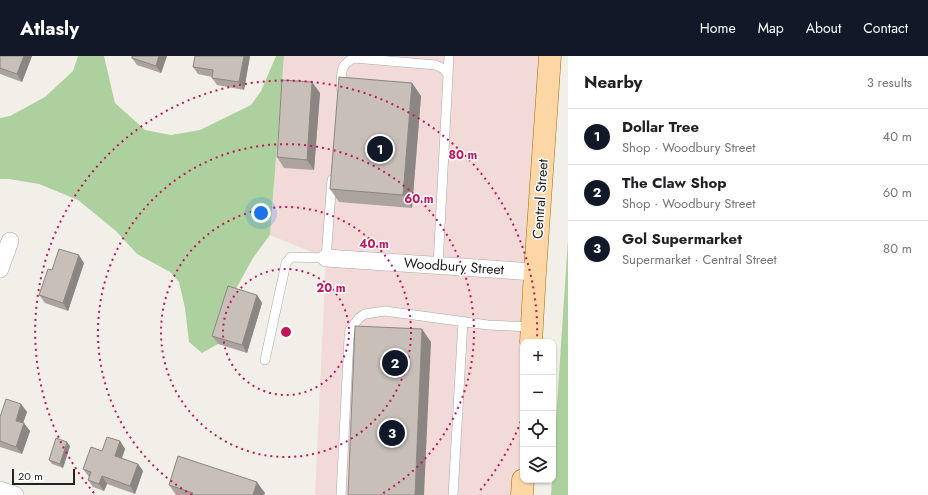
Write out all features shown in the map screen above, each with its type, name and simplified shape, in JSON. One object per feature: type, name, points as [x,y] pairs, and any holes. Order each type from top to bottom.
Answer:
[{"type":"main road","name":"Central Street","points":[[531,334],[550,56]]},
{"type":"main road","points":[[522,495],[523,483]]},
{"type":"street","points":[[0,269],[10,241]]},
{"type":"street","name":"Woodbury Street","points":[[326,258],[535,272]]},
{"type":"street","points":[[0,490],[15,495]]},
{"type":"lane","points":[[438,265],[449,56]]},
{"type":"lane","points":[[340,99],[342,67],[346,62],[354,57],[436,65],[444,69],[448,75]]},
{"type":"lane","points":[[265,360],[286,263],[291,257],[296,256],[326,258],[333,170]]},
{"type":"lane","points":[[341,495],[349,338],[350,330],[359,318],[365,314],[385,311],[463,321],[531,334]]},
{"type":"lane","points":[[453,495],[463,321]]},
{"type":"shaded area","points":[[284,56],[550,56],[523,339],[520,339],[520,483],[522,483],[522,495],[315,495],[326,258],[270,235]]},
{"type":"green space","points":[[78,56],[104,56],[115,103],[145,130],[171,135],[200,130],[251,105],[261,91],[276,56],[284,56],[270,235],[253,258],[233,294],[218,344],[202,353],[189,342],[185,308],[179,282],[170,272],[137,254],[116,231],[78,200],[39,184],[0,179],[0,118],[10,116],[45,97],[73,71]]},
{"type":"green space","points":[[568,239],[568,495],[551,495],[552,483],[556,483],[556,420]]},
{"type":"building","points":[[0,56],[24,56],[17,74],[0,68]]},
{"type":"building","points":[[132,56],[159,56],[156,66],[132,58]]},
{"type":"building","points":[[195,56],[244,56],[239,82],[212,78],[213,70],[193,67]]},
{"type":"building","points":[[339,77],[412,83],[403,195],[330,189]]},
{"type":"building","points":[[282,80],[312,82],[307,160],[277,157]]},
{"type":"building","points":[[59,249],[79,255],[63,303],[39,295],[48,269],[52,270]]},
{"type":"building","points":[[228,286],[257,295],[242,345],[212,336]]},
{"type":"building","points":[[355,326],[422,329],[415,495],[348,495]]},
{"type":"building","points":[[6,399],[21,404],[16,421],[24,423],[16,447],[0,441],[0,417]]},
{"type":"building","points":[[107,437],[120,441],[115,456],[138,464],[130,486],[102,476],[99,484],[88,480],[91,472],[83,469],[91,447],[102,451]]},
{"type":"building","points":[[56,438],[67,442],[60,464],[49,460]]},
{"type":"building","points":[[178,456],[257,482],[253,495],[192,495],[193,493],[169,485]]},
{"type":"place","name":"Dollar Tree","points":[[380,149]]},
{"type":"place","name":"The Claw Shop","points":[[395,363]]},
{"type":"place","name":"Gol Supermarket","points":[[392,433]]}]
